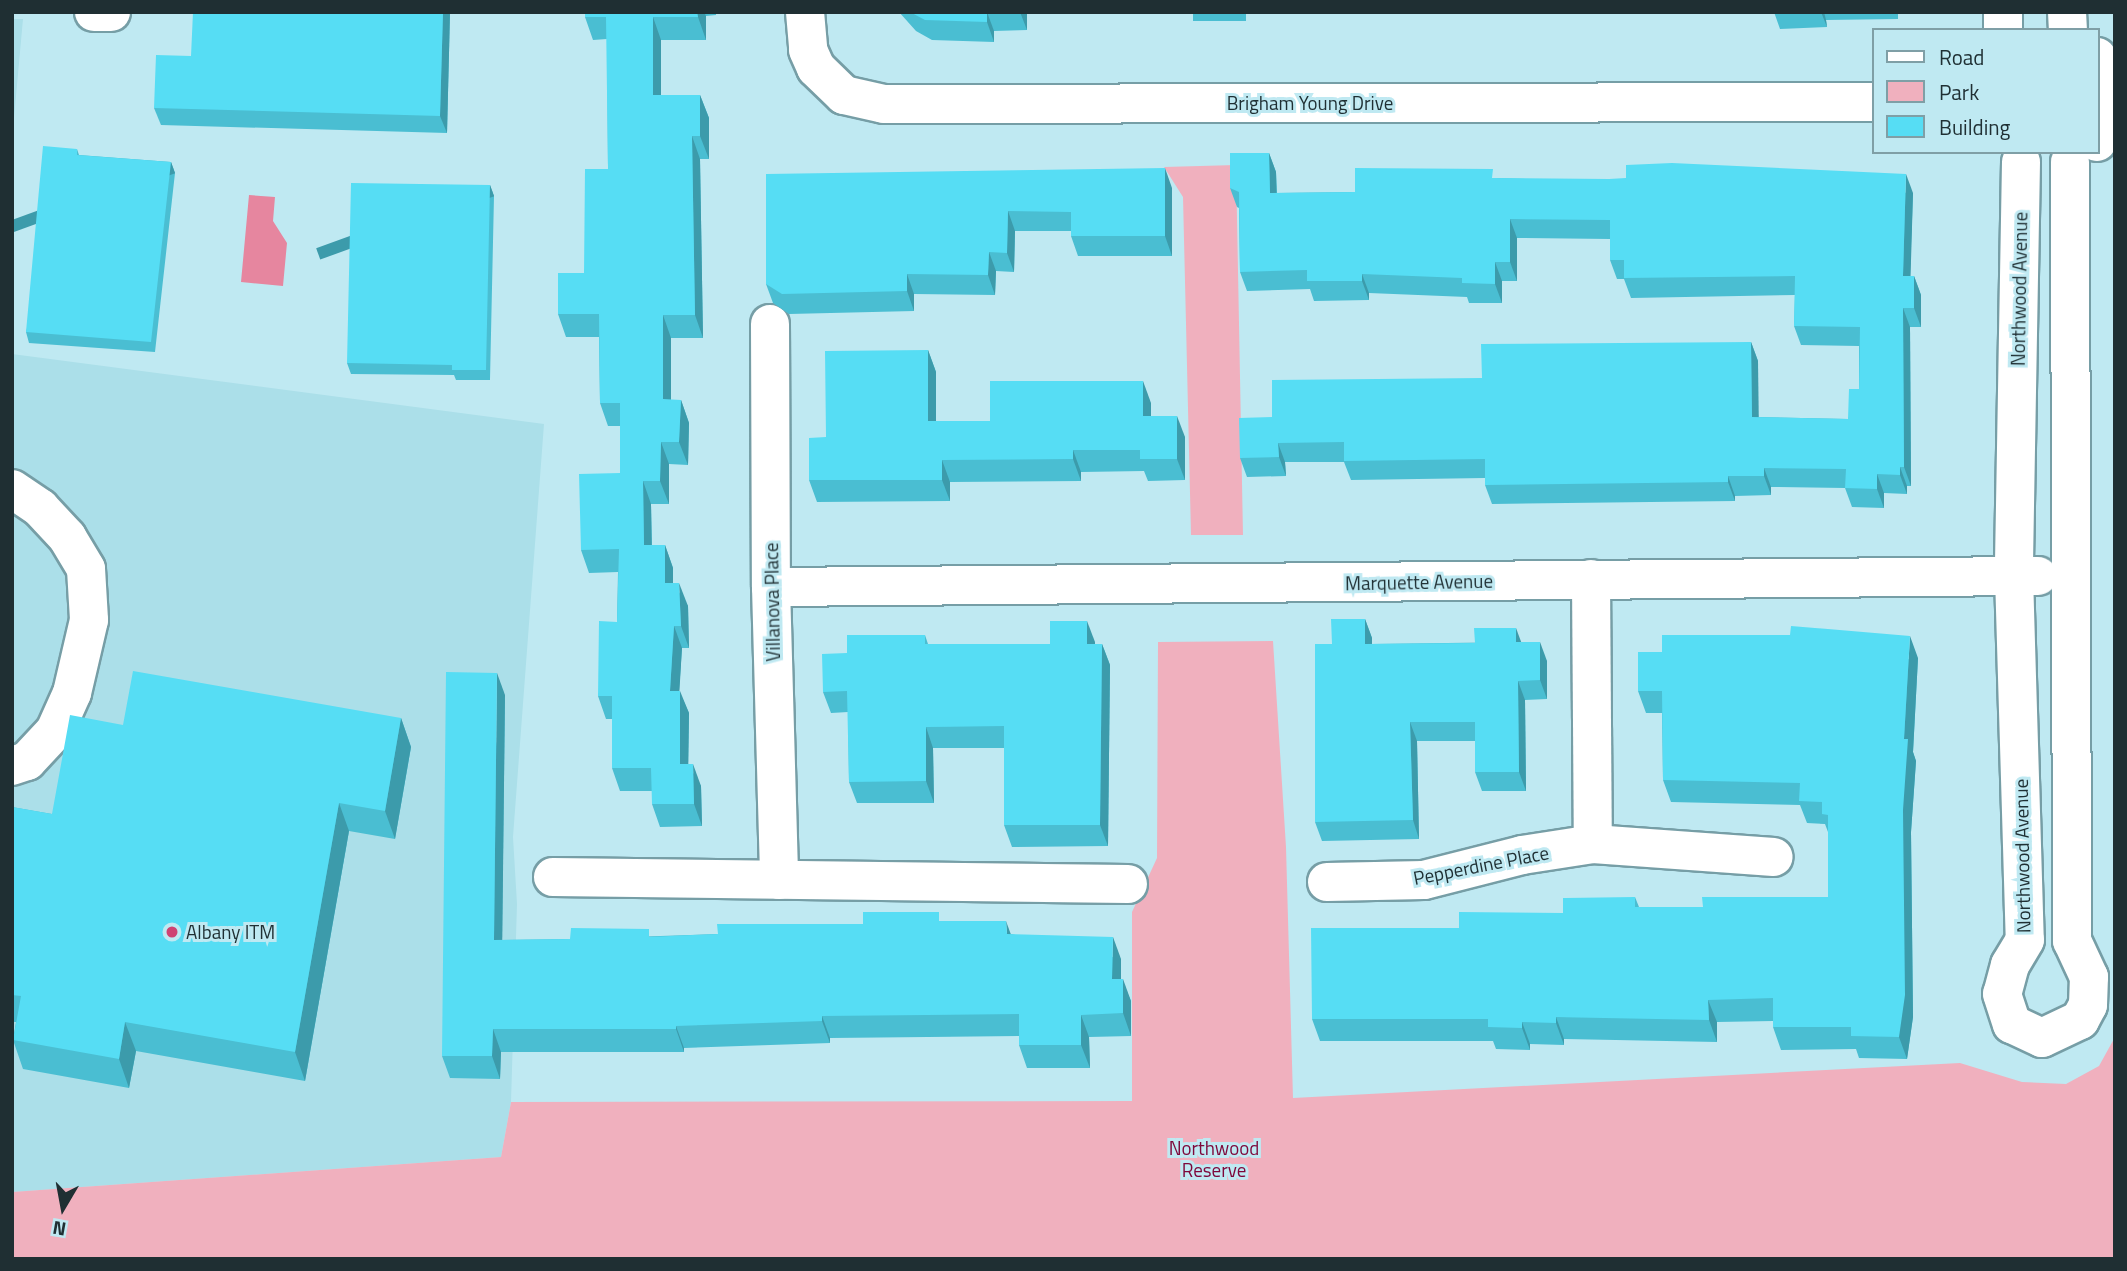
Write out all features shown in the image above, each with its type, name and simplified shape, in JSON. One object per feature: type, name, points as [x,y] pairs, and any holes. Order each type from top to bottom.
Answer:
[{"type":"street","points":[[94,12],[111,12]]},
{"type":"street","name":"Brigham Young Drive","points":[[805,12],[808,50],[816,68],[844,95],[884,104],[1871,102]]},
{"type":"street","points":[[2099,61],[2114,94],[2112,116],[2099,133]]},
{"type":"street","points":[[2013,157],[2046,167],[2080,154]]},
{"type":"street","name":"Northwood Avenue","points":[[2013,157],[2014,576],[2025,940],[2010,965],[2002,994],[2012,1024],[2042,1038],[2067,1030],[2088,1005],[2089,977],[2072,941],[2068,576],[2085,154]]},
{"type":"street","name":"Villanova Place","points":[[770,324],[771,587],[779,880]]},
{"type":"street","points":[[12,489],[40,508],[74,547],[86,569],[89,620],[72,693],[55,732],[27,761],[12,766]]},
{"type":"street","name":"Marquette Avenue","points":[[771,587],[2068,576]]},
{"type":"street","points":[[1591,579],[1593,844]]},
{"type":"street","name":"Pepperdine Place","points":[[1327,881],[1424,880],[1521,855],[1593,844],[1774,858]]},
{"type":"street","points":[[553,877],[1128,884]]},
{"type":"shaded area","points":[[12,19],[23,19],[12,140]]},
{"type":"shaded area","points":[[249,195],[275,197],[273,221],[287,243],[283,286],[241,282]]},
{"type":"shaded area","points":[[12,354],[544,424],[513,837],[517,904],[511,1102],[501,1157],[12,1192]]},
{"type":"green space","points":[[1236,165],[1243,535],[1191,535],[1183,197],[1164,167]]},
{"type":"green space","name":"Northwood Reserve","points":[[1273,641],[1286,847],[1293,1098],[1960,1063],[2022,1082],[2066,1084],[2099,1066],[2115,1037],[2115,1259],[12,1259],[12,1192],[501,1157],[511,1102],[1132,1101],[1132,912],[1157,858],[1158,642]]},
{"type":"building","points":[[193,12],[443,12],[440,116],[154,108],[156,55],[191,56]]},
{"type":"building","points":[[585,12],[697,12],[698,17],[653,17],[653,95],[700,95],[700,136],[692,136],[695,315],[663,315],[663,399],[681,400],[679,442],[661,442],[660,481],[643,481],[644,545],[665,545],[665,583],[679,583],[681,626],[674,626],[670,691],[680,691],[680,764],[693,764],[694,804],[652,804],[651,768],[612,768],[612,696],[598,696],[599,621],[617,622],[619,549],[581,550],[579,474],[620,473],[620,403],[600,403],[599,314],[558,314],[558,273],[584,273],[585,169],[608,169],[606,17],[585,17]]},
{"type":"building","points":[[910,12],[987,12],[987,22],[925,20]]},
{"type":"building","points":[[43,146],[77,149],[77,155],[171,162],[151,342],[26,332]]},
{"type":"building","points":[[1230,153],[1269,153],[1270,193],[1355,192],[1355,168],[1493,169],[1492,178],[1626,178],[1626,165],[1672,163],[1906,174],[1903,276],[1914,276],[1914,308],[1903,308],[1904,467],[1900,467],[1900,475],[1877,474],[1877,489],[1845,488],[1846,469],[1764,468],[1764,476],[1728,476],[1728,482],[1485,485],[1485,459],[1344,461],[1344,442],[1278,443],[1279,457],[1240,458],[1239,418],[1272,417],[1272,380],[1482,378],[1481,344],[1751,342],[1752,417],[1848,419],[1849,389],[1859,389],[1860,327],[1794,326],[1795,276],[1624,278],[1624,260],[1610,260],[1610,220],[1510,219],[1510,262],[1495,262],[1495,284],[1462,283],[1462,278],[1362,274],[1362,281],[1307,281],[1307,270],[1240,272],[1239,192],[1230,188]]},
{"type":"building","points":[[1165,168],[1165,236],[1071,236],[1071,212],[1008,211],[1007,253],[989,252],[988,275],[907,274],[907,291],[782,294],[766,284],[766,174]]},
{"type":"building","points":[[351,183],[490,185],[486,370],[452,370],[452,365],[347,363]]},
{"type":"building","points":[[928,350],[928,421],[990,421],[990,381],[1143,381],[1143,416],[1177,416],[1177,459],[1140,459],[1140,450],[1073,450],[1073,459],[942,460],[942,480],[809,480],[809,438],[826,437],[825,351]]},
{"type":"building","points":[[1331,619],[1365,619],[1365,644],[1475,643],[1474,628],[1516,628],[1516,642],[1540,642],[1540,680],[1518,681],[1519,772],[1475,772],[1475,722],[1410,722],[1413,820],[1315,822],[1315,644],[1332,644]]},
{"type":"building","points":[[1050,621],[1087,621],[1087,644],[1102,644],[1100,825],[1004,825],[1004,726],[926,727],[926,781],[849,782],[847,691],[823,692],[822,654],[847,653],[847,635],[925,635],[925,644],[1050,644]]},
{"type":"building","points":[[1791,626],[1910,636],[1904,739],[1908,739],[1903,810],[1905,995],[1899,1037],[1851,1036],[1851,1027],[1773,1027],[1773,998],[1708,1000],[1709,1020],[1556,1017],[1556,1023],[1522,1022],[1522,1028],[1488,1027],[1488,1019],[1312,1019],[1311,928],[1459,928],[1459,912],[1563,913],[1563,898],[1635,897],[1635,907],[1703,907],[1702,897],[1828,897],[1828,815],[1822,814],[1822,802],[1799,801],[1800,783],[1663,780],[1662,691],[1638,691],[1638,652],[1662,652],[1662,635],[1790,635]]},
{"type":"building","name":"Albany ITM","points":[[133,671],[401,718],[385,811],[339,803],[295,1052],[125,1022],[119,1059],[13,1040],[21,996],[12,995],[12,807],[52,814],[70,715],[123,725]]},
{"type":"building","points":[[446,672],[497,673],[494,940],[570,939],[571,928],[649,929],[649,937],[718,934],[717,924],[863,924],[863,912],[939,912],[939,921],[1006,921],[1007,934],[1113,937],[1112,979],[1123,979],[1123,1013],[1081,1015],[1081,1045],[1019,1045],[1019,1014],[822,1016],[822,1021],[676,1026],[676,1029],[493,1029],[492,1056],[442,1056]]},
{"type":"place","name":"Albany ITM","points":[[172,932]]}]
